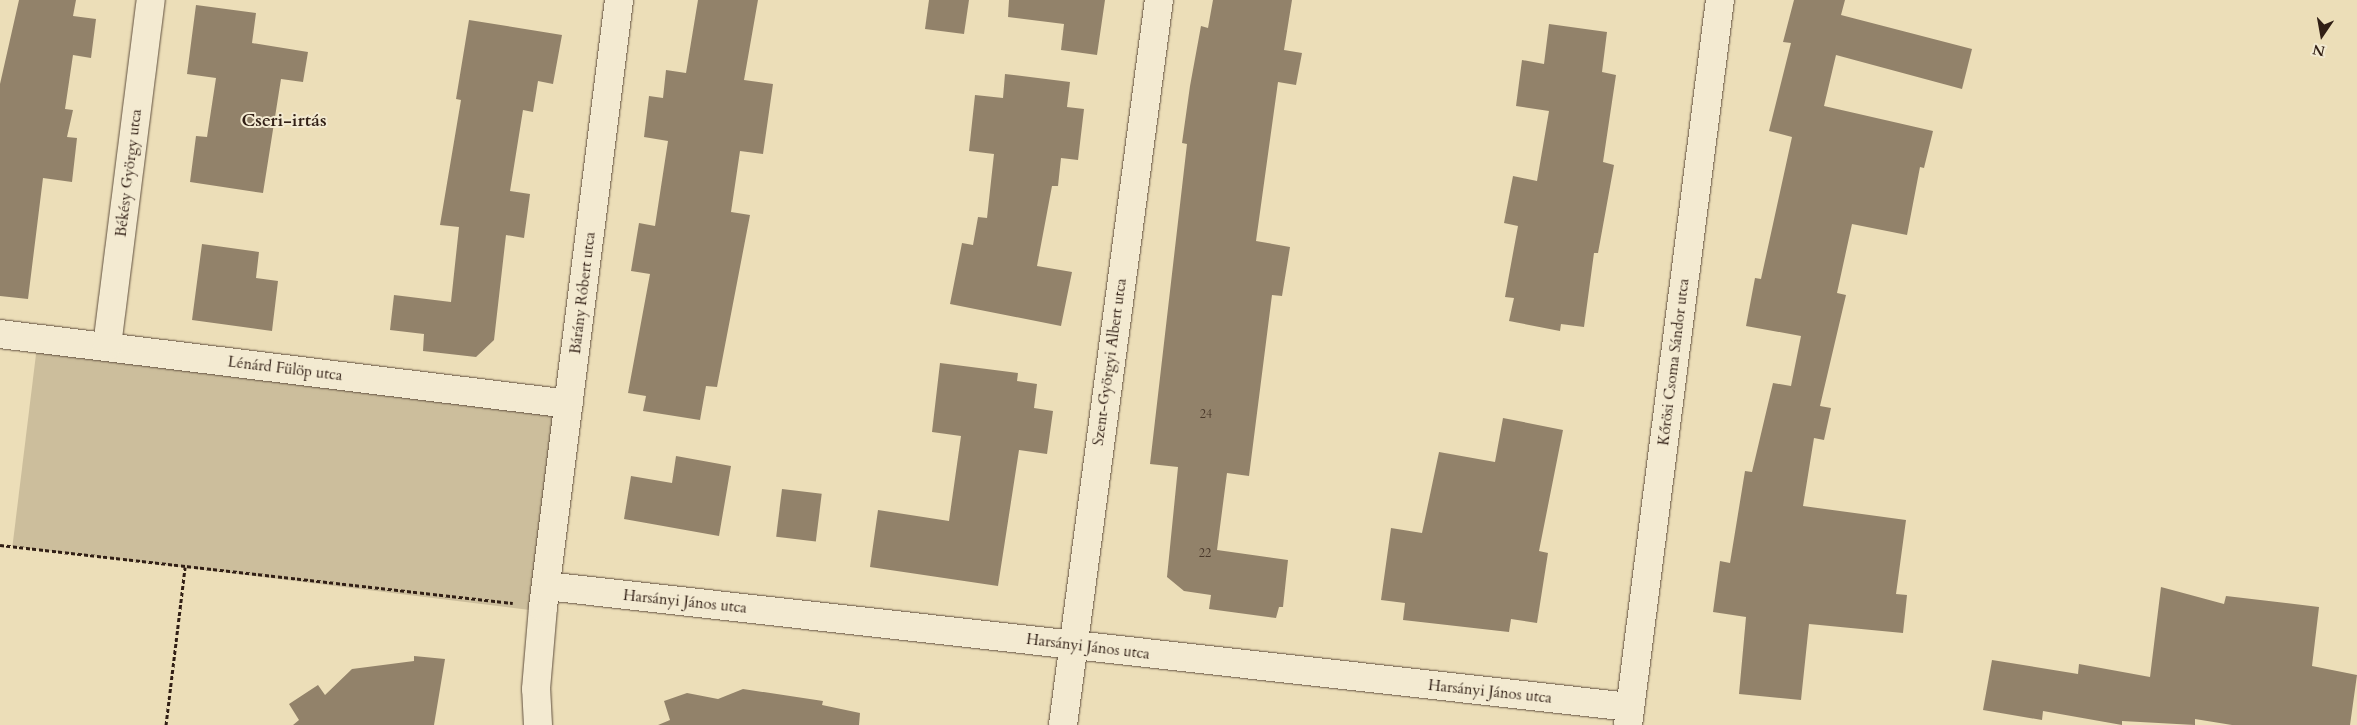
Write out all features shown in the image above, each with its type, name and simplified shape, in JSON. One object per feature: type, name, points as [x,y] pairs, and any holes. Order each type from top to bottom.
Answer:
[{"type":"street","name":"Békésy György utca","points":[[107,346],[151,0]]},
{"type":"street","name":"Bárány Róbert utca","points":[[538,725],[536,689],[545,596],[619,0]]},
{"type":"street","name":"Szent-Györgyi Albert utca","points":[[1063,725],[1072,645],[1159,0]]},
{"type":"street","name":"Kőrösi Csoma Sándor utca","points":[[1629,716],[1720,0]]},
{"type":"street","name":"Lénárd Fülöp utca","points":[[0,334],[569,404]]},
{"type":"street","name":"Harsányi János utca","points":[[545,596],[1072,645],[1629,716]]},
{"type":"path","points":[[0,545],[185,567],[382,586],[545,596]]},
{"type":"path","points":[[166,725],[185,567]]},
{"type":"shaded area","points":[[38,338],[569,403],[543,612],[12,546]]},
{"type":"building","points":[[19,0],[76,0],[73,16],[96,19],[91,58],[73,55],[65,109],[73,110],[67,137],[77,138],[72,182],[43,178],[28,299],[0,296],[0,84]]},
{"type":"building","points":[[698,0],[758,0],[744,80],[773,84],[763,154],[740,151],[731,212],[750,215],[717,387],[706,386],[700,420],[643,411],[646,396],[628,393],[650,274],[631,271],[639,223],[655,226],[668,141],[644,137],[649,96],[663,98],[666,70],[686,73]]},
{"type":"building","points":[[929,0],[969,0],[964,34],[925,29]]},
{"type":"building","points":[[1009,0],[1105,0],[1097,55],[1061,50],[1064,24],[1008,17]]},
{"type":"building","points":[[1213,0],[1292,0],[1284,50],[1302,53],[1296,85],[1278,82],[1256,241],[1290,247],[1282,296],[1272,295],[1249,476],[1227,473],[1217,550],[1288,560],[1283,607],[1279,607],[1276,618],[1209,609],[1211,595],[1184,591],[1167,577],[1178,467],[1150,464],[1187,144],[1182,143],[1201,26],[1208,28]]},
{"type":"building","points":[[1794,0],[1845,0],[1841,15],[1972,49],[1962,89],[1836,55],[1824,106],[1933,131],[1924,168],[1920,167],[1907,235],[1852,224],[1837,293],[1846,295],[1820,406],[1831,408],[1824,440],[1814,438],[1803,506],[1906,520],[1896,594],[1907,595],[1903,633],[1809,624],[1801,700],[1739,694],[1746,617],[1713,612],[1720,561],[1730,563],[1745,471],[1752,472],[1773,383],[1791,386],[1801,336],[1746,326],[1755,278],[1761,279],[1792,137],[1769,131],[1791,43],[1783,42]]},
{"type":"building","points":[[196,5],[256,13],[252,43],[308,52],[303,82],[281,79],[263,193],[190,182],[196,136],[207,137],[216,78],[187,74]]},
{"type":"building","points":[[469,20],[562,35],[553,84],[538,81],[533,112],[523,110],[510,191],[530,194],[524,238],[506,235],[494,340],[476,357],[423,351],[424,334],[390,330],[394,295],[451,302],[459,227],[440,225],[461,100],[456,99]]},
{"type":"building","points":[[1549,24],[1607,32],[1602,72],[1616,75],[1603,162],[1614,165],[1598,253],[1594,253],[1584,327],[1561,324],[1560,331],[1509,321],[1514,298],[1505,297],[1518,226],[1504,223],[1513,176],[1537,181],[1549,111],[1516,106],[1522,60],[1544,64]]},
{"type":"building","points":[[1005,74],[1070,82],[1067,107],[1084,109],[1078,160],[1061,158],[1058,186],[1052,186],[1037,266],[1072,272],[1061,326],[950,304],[962,243],[973,245],[978,217],[987,218],[994,154],[969,151],[975,95],[1003,98]]},
{"type":"building","points":[[202,244],[259,252],[256,278],[278,281],[272,331],[192,320]]},
{"type":"building","points":[[940,363],[1018,373],[1017,381],[1037,384],[1034,408],[1053,411],[1047,454],[1019,450],[998,586],[870,567],[878,510],[949,521],[961,436],[932,432]]},
{"type":"building","points":[[1503,418],[1563,430],[1539,551],[1548,553],[1537,623],[1511,619],[1509,632],[1403,620],[1405,603],[1381,600],[1391,528],[1422,533],[1439,452],[1495,462]]},
{"type":"building","points":[[676,456],[731,466],[719,536],[624,519],[631,476],[672,483]]},
{"type":"building","points":[[782,489],[822,494],[816,542],[776,537]]},
{"type":"building","points":[[2161,587],[2224,604],[2226,596],[2319,607],[2312,666],[2357,675],[2350,725],[2232,725],[2195,719],[2195,725],[2122,721],[2122,725],[2043,711],[2042,720],[1983,710],[1992,660],[2078,674],[2079,664],[2150,677]]},
{"type":"building","points":[[414,656],[445,659],[434,725],[293,725],[299,720],[289,704],[318,685],[325,695],[352,669],[414,661]]},
{"type":"building","points":[[743,689],[823,701],[822,705],[860,713],[859,725],[658,725],[670,720],[664,701],[687,693],[718,699]]},
{"type":"district","name":"Cseri-irtás","points":[[284,121]]}]
